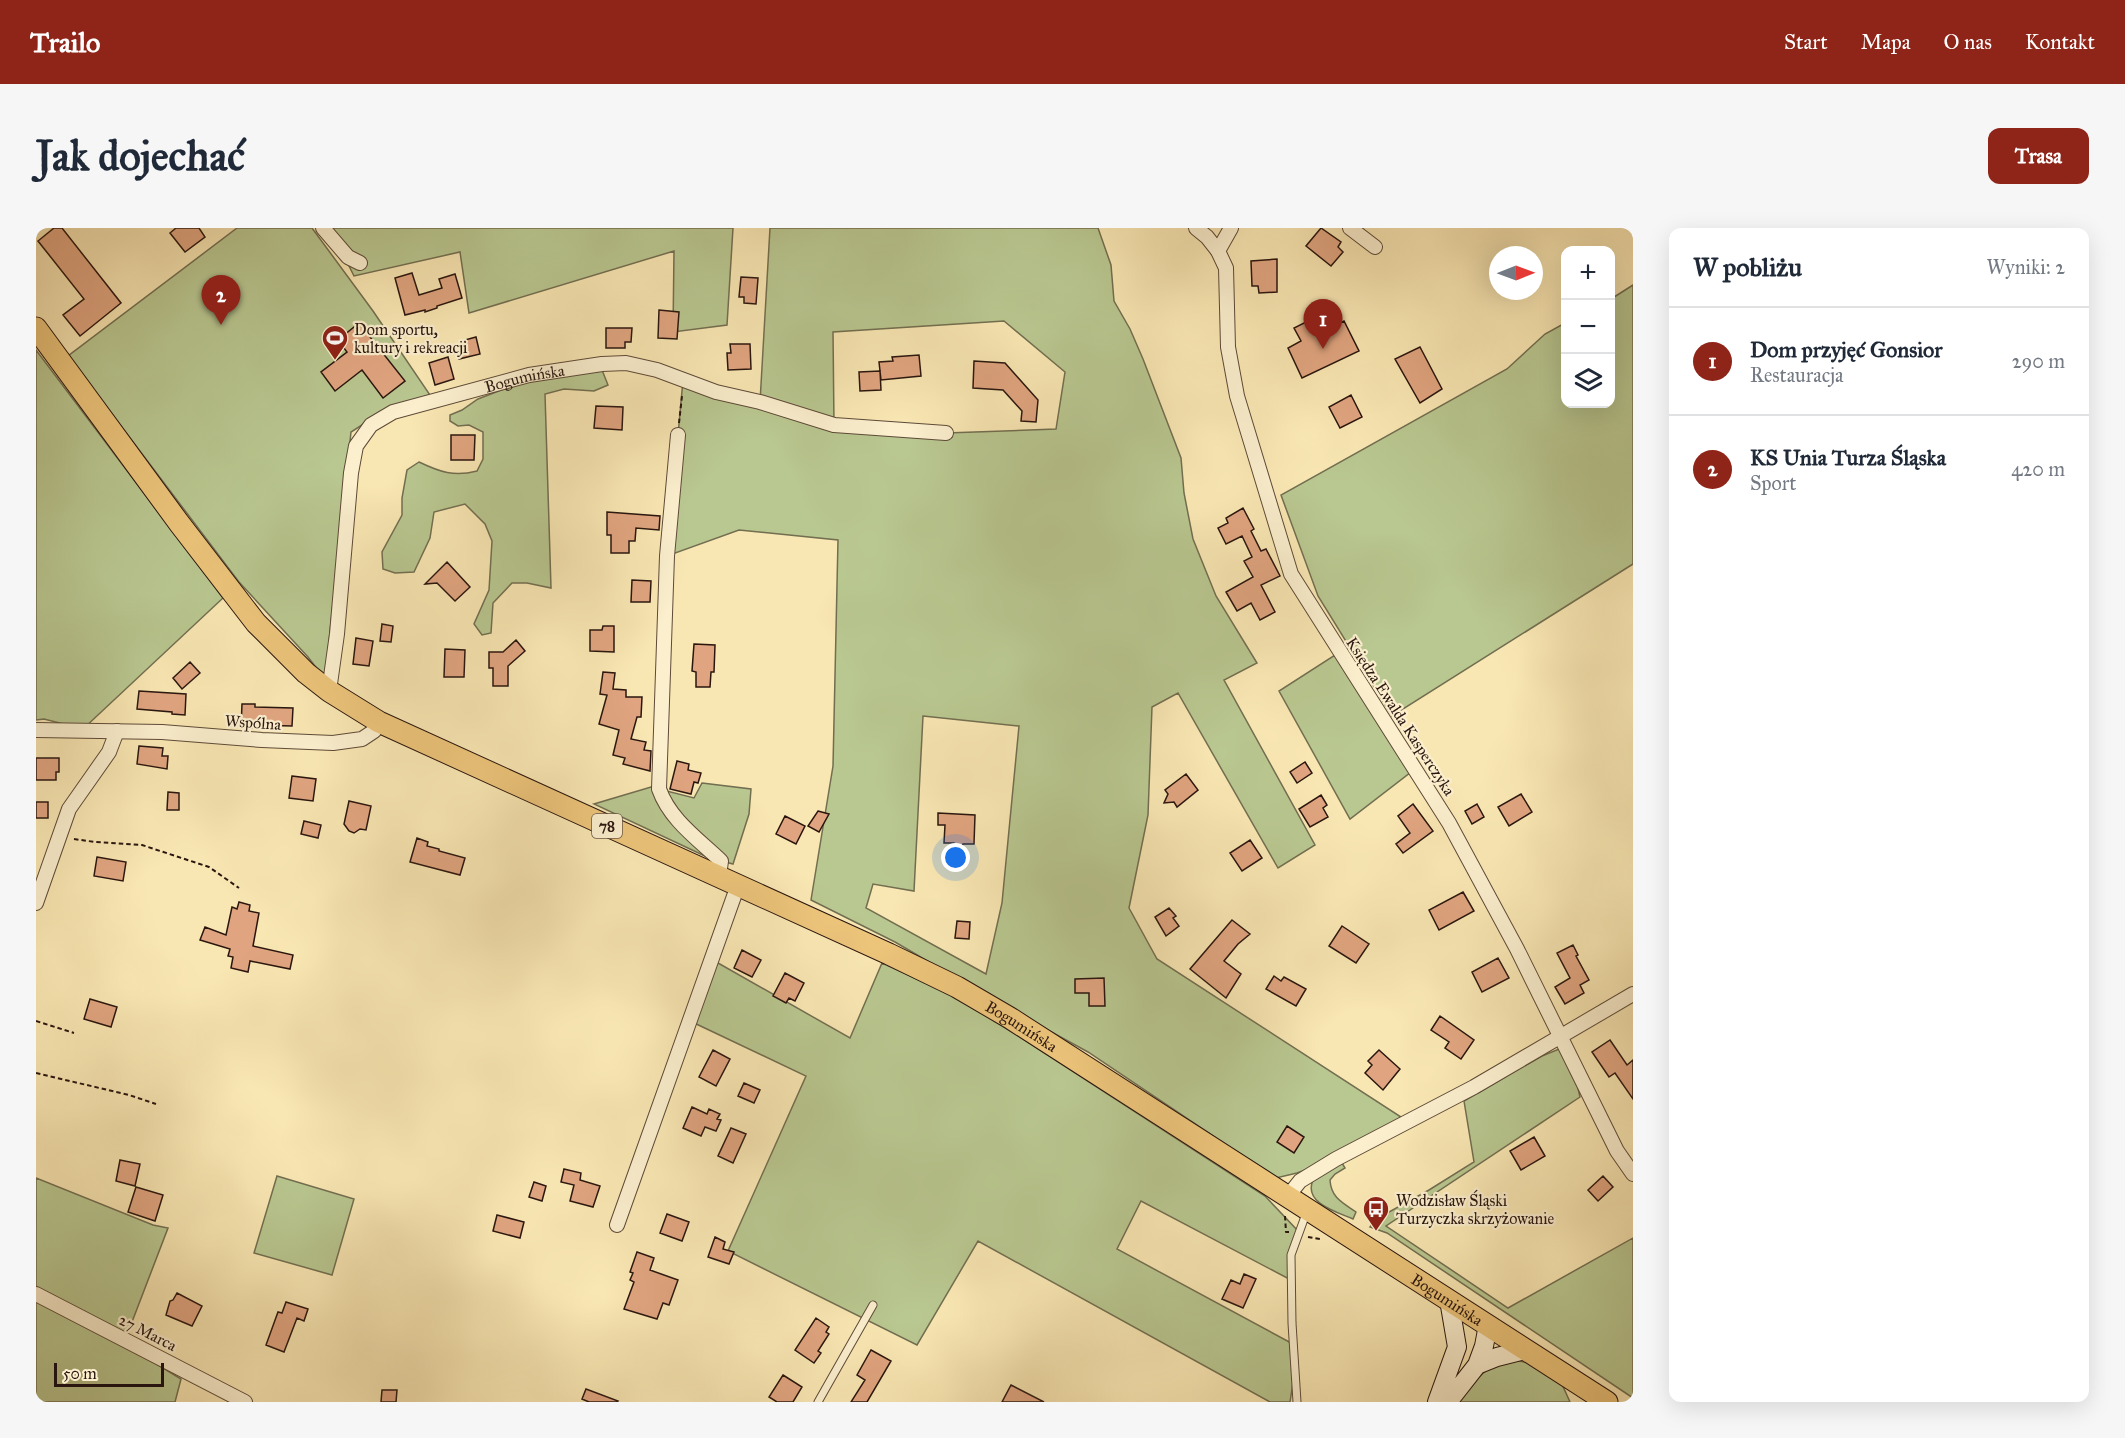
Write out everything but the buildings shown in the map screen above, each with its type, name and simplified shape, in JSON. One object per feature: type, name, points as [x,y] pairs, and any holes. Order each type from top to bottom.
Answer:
[{"type":"main road","name":"Bogumińska","points":[[36,328],[172,514],[256,623],[306,673],[329,691],[380,722],[889,954],[966,992],[1010,1018],[1607,1402]]},
{"type":"street","points":[[323,228],[348,257],[360,263]]},
{"type":"street","name":"Księdza Ewalda Kasperczyka","points":[[1196,228],[1218,251],[1226,268],[1228,347],[1237,396],[1292,574],[1449,823],[1518,949],[1617,1151],[1633,1174]]},
{"type":"street","points":[[1218,251],[1231,228]]},
{"type":"street","points":[[1350,228],[1375,247]]},
{"type":"street","name":"Bogumińska","points":[[329,691],[337,634],[351,473],[356,446],[371,425],[393,412],[529,375],[602,364],[626,363],[657,370],[716,392],[760,402],[834,425],[946,432]]},
{"type":"street","points":[[617,1225],[728,881],[721,861],[680,823],[664,802],[659,789],[667,556],[678,435]]},
{"type":"street","name":"Wspólna","points":[[36,730],[117,731],[333,742],[362,739],[374,731],[380,722]]},
{"type":"street","points":[[36,903],[69,809],[109,752],[117,731]]},
{"type":"street","points":[[1288,1196],[1300,1181],[1336,1159],[1474,1087],[1633,994]]},
{"type":"street","name":"27 Marca","points":[[36,1294],[245,1402]]},
{"type":"street","points":[[1449,1300],[1457,1347]]},
{"type":"street","points":[[1437,1402],[1457,1347],[1488,1325]]},
{"type":"street","points":[[1448,1402],[1477,1365],[1488,1325]]},
{"type":"street","points":[[1477,1365],[1526,1350]]},
{"type":"lane","points":[[1297,1402],[1291,1255],[1308,1209]]},
{"type":"lane","points":[[818,1402],[873,1305]]},
{"type":"path","points":[[678,435],[683,380]]},
{"type":"path","points":[[59,836],[95,842],[142,845],[209,867],[239,888]]},
{"type":"path","points":[[36,1021],[74,1032]]},
{"type":"path","points":[[36,1073],[129,1095],[156,1104]]},
{"type":"green space","points":[[237,228],[312,228],[373,311],[430,395],[387,409],[351,432],[325,679],[308,657],[239,582],[68,356]]},
{"type":"green space","points":[[330,228],[733,228],[727,325],[673,332],[674,251],[469,313],[460,252],[354,276]]},
{"type":"green space","points":[[770,228],[1098,228],[1111,265],[1114,301],[1143,359],[1181,458],[1184,493],[1193,539],[1216,596],[1257,663],[1224,680],[1315,845],[1278,868],[1178,693],[1152,707],[1148,815],[1129,908],[1157,959],[1401,1117],[1336,1159],[1276,1178],[1088,1052],[895,942],[811,900],[833,766],[838,540],[739,530],[667,556],[683,380],[760,402]],"holes":[[[1004,321],[1065,372],[1056,429],[946,433],[834,425],[833,332]],[[923,716],[1019,726],[1002,903],[986,974],[866,908],[873,884],[914,891]]]},
{"type":"green space","points":[[1633,285],[1633,564],[1392,716],[1318,596],[1281,495],[1507,369],[1545,334],[1561,325],[1561,408],[1615,408],[1615,296]]},
{"type":"green space","points":[[36,350],[223,598],[83,729],[44,719],[36,720]]},
{"type":"green space","points":[[602,370],[608,385],[594,391],[564,389],[545,394],[551,588],[527,583],[512,583],[493,603],[491,633],[482,635],[474,624],[489,590],[492,541],[485,524],[465,504],[434,512],[430,538],[414,572],[395,573],[383,569],[382,552],[402,515],[402,498],[407,470],[419,462],[447,472],[469,473],[477,471],[483,459],[483,432],[469,425],[458,426],[450,421],[450,415],[478,399],[517,384]]},
{"type":"green space","points":[[1335,655],[1411,772],[1350,819],[1279,691]]},
{"type":"green space","points":[[702,783],[751,789],[749,814],[733,864],[707,857],[594,804],[651,787],[694,798]]},
{"type":"green space","points":[[711,959],[850,1038],[882,963],[948,993],[1001,1025],[1265,1196],[1299,1232],[1291,1255],[1291,1280],[1141,1201],[1117,1249],[1293,1344],[1294,1376],[1290,1402],[1270,1402],[978,1241],[917,1345],[728,1251],[806,1076],[690,1021]]},
{"type":"green space","points":[[1559,1049],[1571,1058],[1580,1097],[1386,1226],[1508,1308],[1633,1238],[1633,1398],[1387,1233],[1370,1227],[1378,1218],[1474,1162],[1464,1101],[1542,1056]]},
{"type":"green space","points":[[1342,1163],[1345,1168],[1330,1180],[1331,1186],[1335,1196],[1356,1212],[1353,1219],[1323,1206],[1313,1195],[1311,1188],[1313,1180]]},
{"type":"green space","points":[[277,1176],[354,1199],[332,1275],[254,1253]]},
{"type":"green space","points":[[36,1178],[153,1225],[168,1228],[127,1335],[36,1289]]},
{"type":"green space","points":[[36,1298],[129,1347],[181,1379],[175,1402],[36,1402]]},
{"type":"green space","points":[[1515,1360],[1533,1364],[1561,1382],[1570,1402],[1448,1402],[1492,1366]]},
{"type":"place","name":"KS Unia Turza Śląska","points":[[221,325]]},
{"type":"place","name":"Dom przyjęć Gonsior","points":[[1323,349]]},
{"type":"place","name":"Dom sportu, kultury i rekreacji","points":[[335,361]]},
{"type":"place","name":"Wodzisław Śląski Turzyczka skrzyżowanie","points":[[1376,1232]]}]
